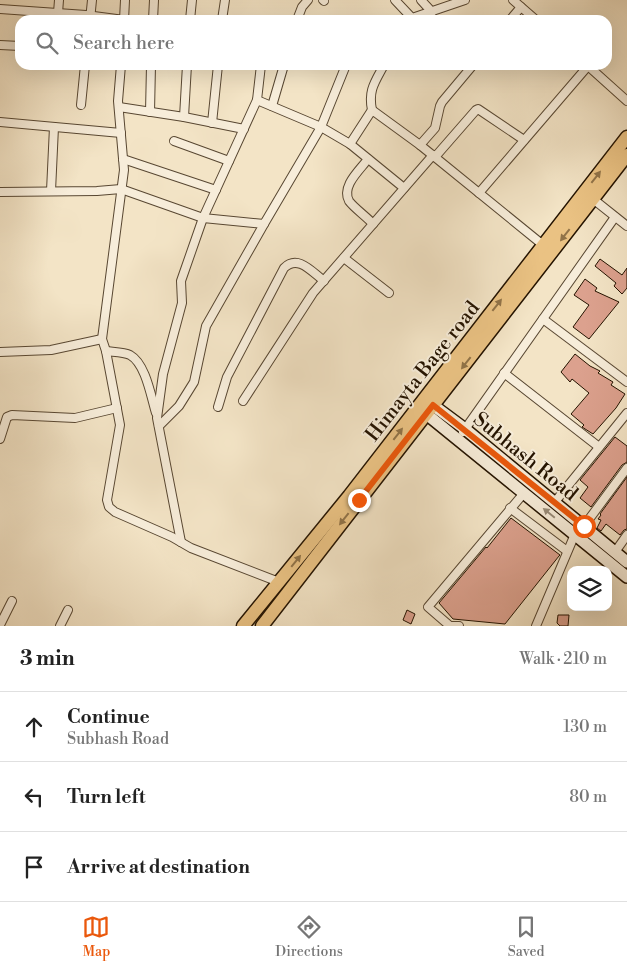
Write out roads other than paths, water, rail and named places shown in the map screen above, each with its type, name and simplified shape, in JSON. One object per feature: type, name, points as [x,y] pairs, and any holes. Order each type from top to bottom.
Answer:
[{"type":"main road","name":"Himayta Bage road","points":[[243,626],[349,496],[426,406],[544,245],[627,137]]},
{"type":"main road","points":[[262,626],[426,406],[627,155]]},
{"type":"street","points":[[58,13],[59,0]]},
{"type":"street","points":[[90,15],[92,0]]},
{"type":"street","points":[[124,15],[125,0]]},
{"type":"street","points":[[153,15],[154,0]]},
{"type":"street","points":[[190,15],[192,0]]},
{"type":"street","points":[[223,15],[225,0]]},
{"type":"street","points":[[300,15],[302,7],[308,0]]},
{"type":"street","points":[[395,0],[408,15]]},
{"type":"street","points":[[421,0],[432,12]]},
{"type":"street","points":[[514,0],[530,15]]},
{"type":"street","points":[[423,15],[461,1]]},
{"type":"street","points":[[514,15],[521,7]]},
{"type":"street","points":[[0,9],[71,15]]},
{"type":"street","points":[[0,45],[15,46]]},
{"type":"street","points":[[81,105],[84,70]]},
{"type":"street","points":[[121,70],[119,107],[124,170],[120,189],[102,339],[120,425],[107,500],[109,507],[115,512],[191,548],[279,582]]},
{"type":"street","points":[[150,112],[151,70]]},
{"type":"street","points":[[184,117],[187,70]]},
{"type":"street","points":[[212,123],[217,70]]},
{"type":"street","points":[[158,422],[163,374],[182,303],[181,281],[203,218],[257,100],[260,70]]},
{"type":"street","points":[[272,106],[283,70]]},
{"type":"street","points":[[158,422],[179,406],[194,382],[206,326],[321,128],[344,70]]},
{"type":"street","points":[[381,70],[371,93],[372,110],[420,144],[544,245]]},
{"type":"street","points":[[420,144],[436,126],[442,102],[469,70]]},
{"type":"street","points":[[479,193],[584,70]]},
{"type":"street","points":[[592,70],[627,101]]},
{"type":"street","points":[[257,100],[321,128],[350,144],[404,188]]},
{"type":"street","points":[[119,107],[244,129]]},
{"type":"street","points":[[243,401],[313,293],[404,188],[476,110],[478,109],[524,140]]},
{"type":"street","points":[[350,144],[372,110]]},
{"type":"street","points":[[0,122],[121,133]]},
{"type":"street","points":[[51,191],[54,127]]},
{"type":"street","points":[[174,141],[229,161]]},
{"type":"street","points":[[123,159],[216,190]]},
{"type":"street","points":[[368,159],[349,183],[347,194],[350,202],[373,224]]},
{"type":"street","points":[[0,192],[120,189],[203,218],[264,224]]},
{"type":"street","points":[[593,199],[627,226]]},
{"type":"street","points":[[461,434],[615,217]]},
{"type":"street","points":[[344,258],[389,292]]},
{"type":"street","points":[[218,407],[227,376],[284,268],[293,262],[301,263],[324,281]]},
{"type":"street","points":[[543,319],[627,382]]},
{"type":"street","points":[[0,352],[51,350],[102,339]]},
{"type":"street","points":[[106,351],[129,354],[138,363],[146,377],[158,422],[181,542]]},
{"type":"street","points":[[504,374],[599,447]]},
{"type":"street","name":"Subhash Road","points":[[426,406],[554,503],[627,577]]},
{"type":"street","points":[[0,439],[7,417],[12,414],[75,418],[117,408]]},
{"type":"street","points":[[554,503],[627,413]]},
{"type":"street","name":"Subhash Road","points":[[461,434],[524,493],[627,562]]},
{"type":"street","points":[[536,626],[567,550],[579,530],[627,468]]},
{"type":"street","points":[[459,626],[450,626],[428,607],[524,493]]},
{"type":"street","points":[[510,508],[567,550]]},
{"type":"street","points":[[614,552],[627,535]]},
{"type":"street","points":[[0,625],[12,601]]},
{"type":"street","points":[[60,626],[68,610]]}]
